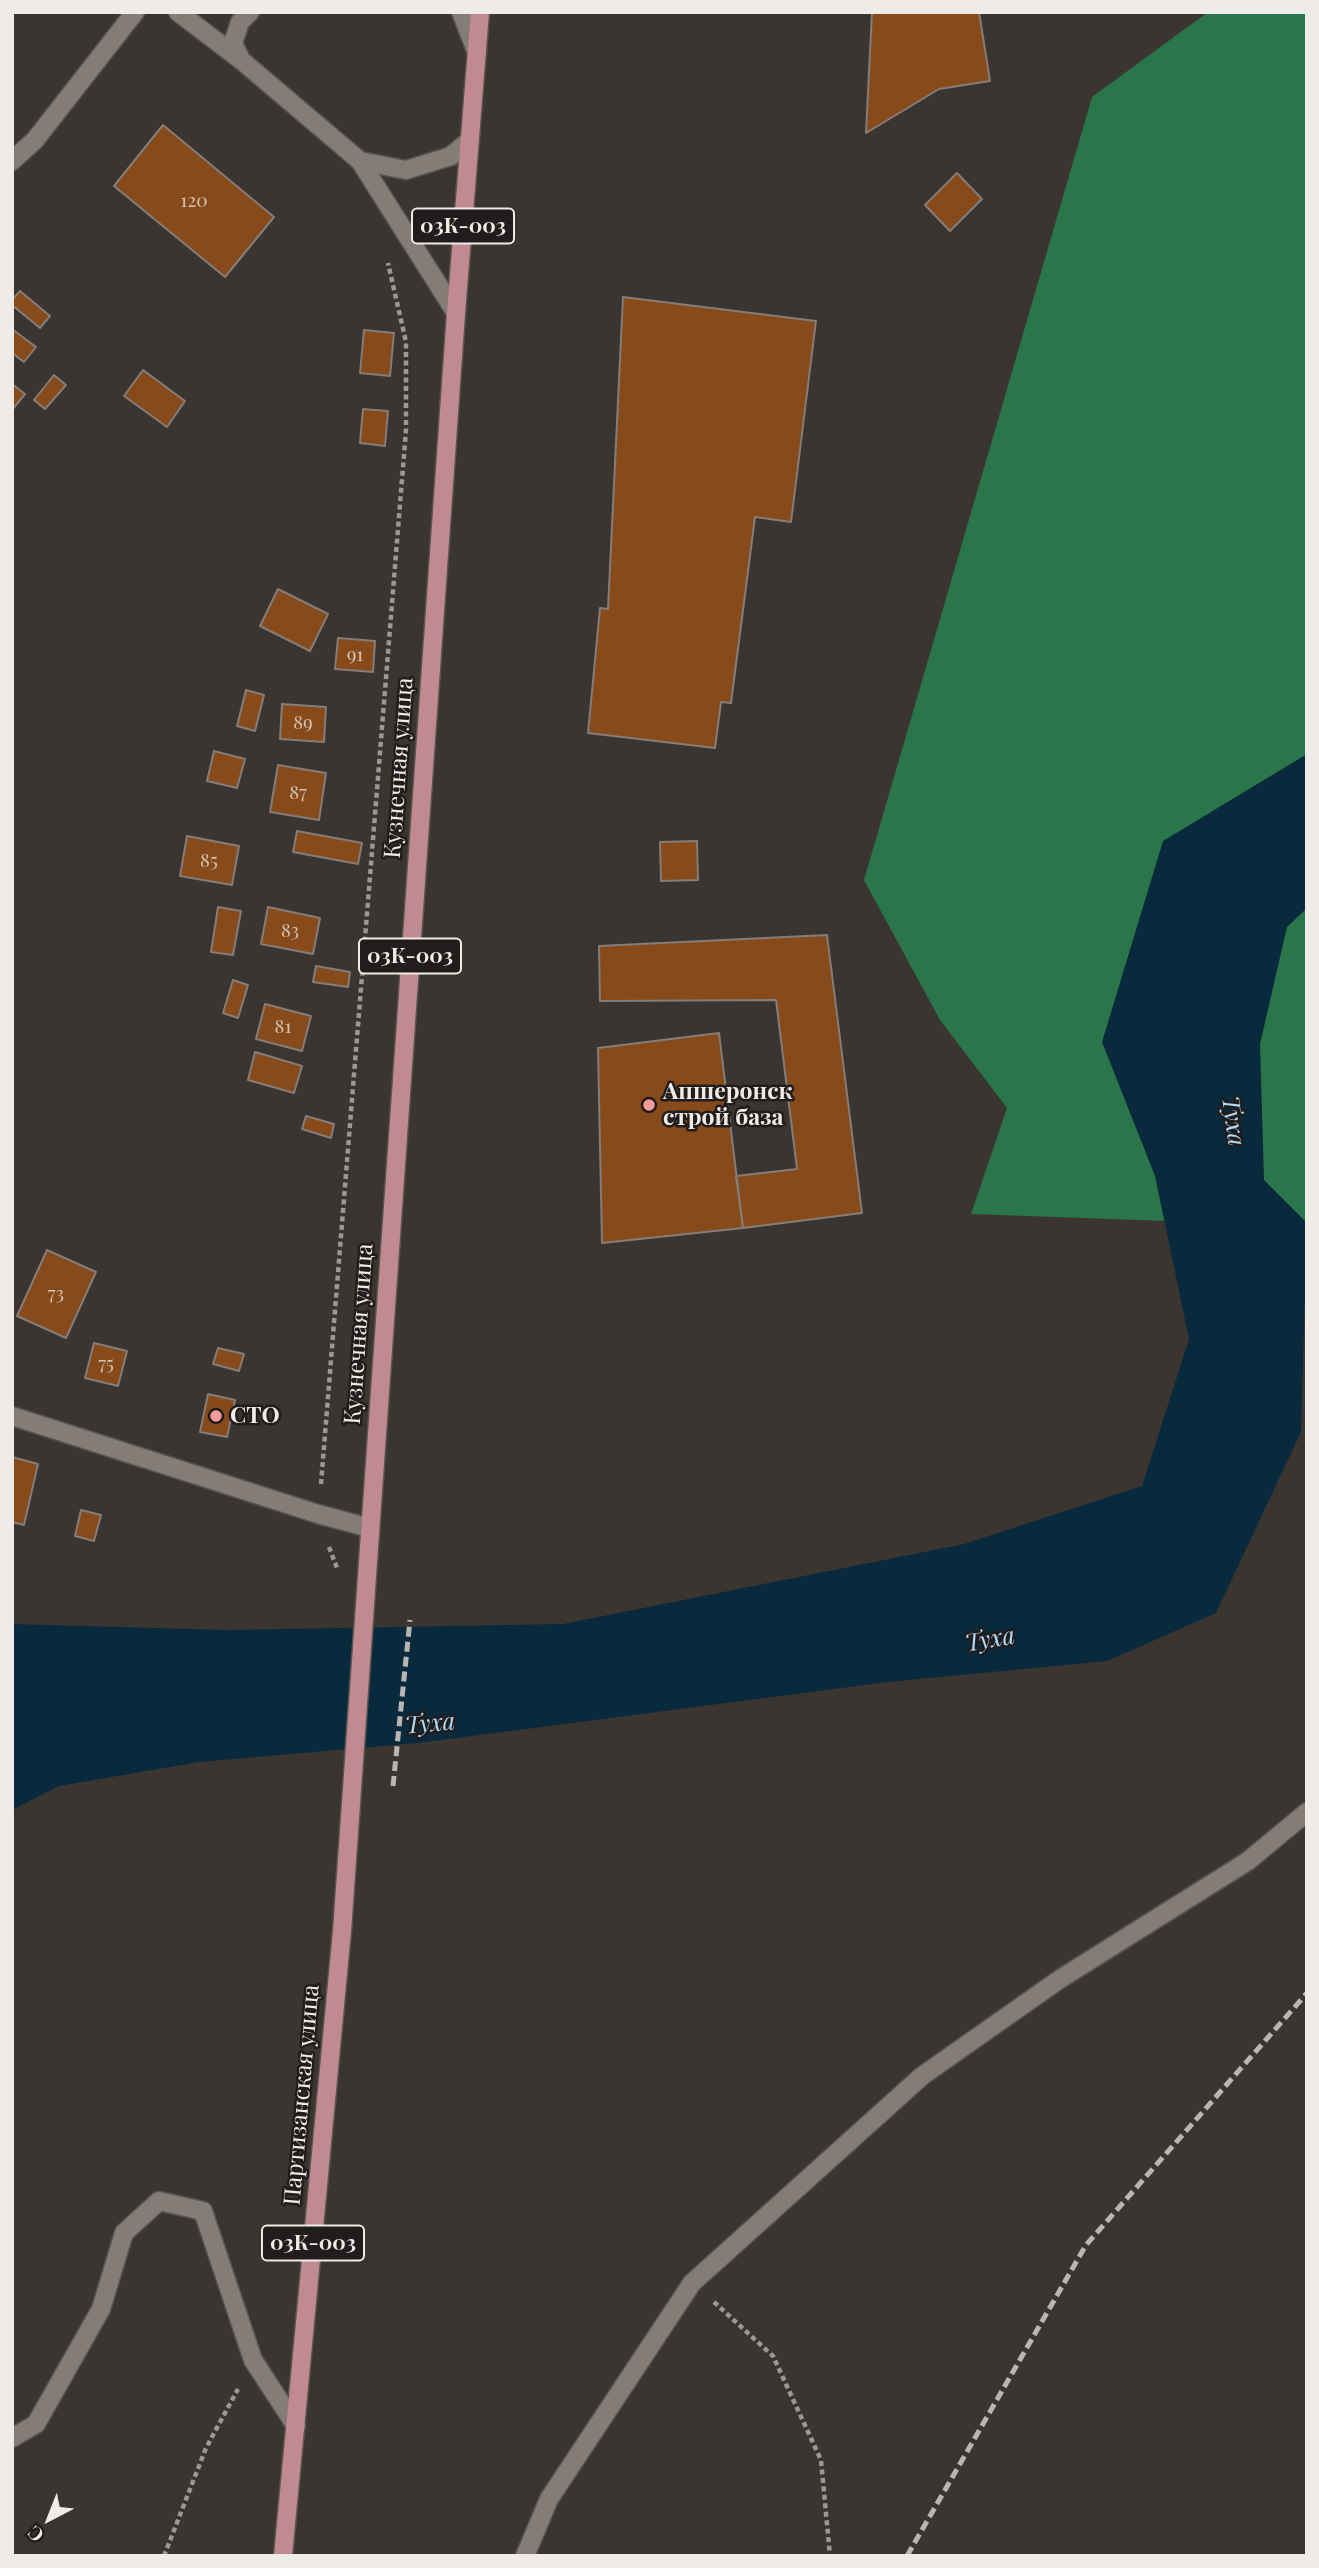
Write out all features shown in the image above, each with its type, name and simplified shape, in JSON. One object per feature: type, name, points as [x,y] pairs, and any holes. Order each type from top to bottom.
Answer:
[{"type":"main road","name":"Кузнечная улица","points":[[342,1931],[456,313],[481,12]]},
{"type":"main road","name":"Партизанская улица","points":[[283,2556],[342,1931]]},
{"type":"street","points":[[12,162],[35,140],[135,12]]},
{"type":"street","points":[[178,12],[241,60],[360,162],[456,313]]},
{"type":"street","points":[[241,60],[233,43],[240,22],[250,12]]},
{"type":"street","points":[[461,12],[477,53]]},
{"type":"street","points":[[360,162],[406,170],[450,156],[470,140]]},
{"type":"street","points":[[12,1416],[318,1514],[370,1528]]},
{"type":"street","points":[[524,2556],[549,2499],[692,2283],[922,2076],[1060,1979],[1248,1861],[1307,1812]]},
{"type":"street","points":[[12,2438],[36,2424],[101,2309],[124,2233],[159,2202],[203,2211],[253,2360],[296,2426]]},
{"type":"path","points":[[338,1573],[318,1514],[406,430],[406,342],[388,261]]},
{"type":"path","points":[[692,2283],[773,2356],[821,2460],[830,2556]]},
{"type":"path","points":[[164,2556],[205,2448],[253,2360]]},
{"type":"green space","points":[[1208,12],[1307,12],[1307,1226],[971,1214],[1007,1108],[940,1020],[864,880],[1092,97]]},
{"type":"water","name":"Туха","points":[[1307,754],[1307,908],[1287,927],[1260,1044],[1264,1180],[1307,1223],[1301,1432],[1216,1613],[1107,1661],[888,1682],[418,1743],[199,1762],[59,1786],[12,1810],[12,1624],[228,1630],[563,1624],[964,1544],[1142,1486],[1189,1339],[1155,1176],[1102,1042],[1163,841]]},
{"type":"building","points":[[872,12],[979,12],[990,81],[939,89],[866,133]]},
{"type":"building","points":[[163,125],[274,217],[225,277],[114,186]]},
{"type":"building","points":[[957,173],[982,199],[950,231],[925,205]]},
{"type":"building","points":[[20,291],[50,316],[40,328],[12,305],[12,300]]},
{"type":"building","points":[[623,297],[816,321],[791,522],[755,517],[731,703],[721,702],[715,748],[588,733],[600,608],[608,609]]},
{"type":"building","points":[[12,329],[36,347],[24,362],[12,353]]},
{"type":"building","points":[[364,330],[394,333],[390,376],[360,373]]},
{"type":"building","points":[[143,370],[185,401],[167,427],[124,396]]},
{"type":"building","points":[[54,375],[66,385],[45,409],[34,400]]},
{"type":"building","points":[[12,384],[25,394],[12,410]]},
{"type":"building","points":[[363,409],[388,411],[385,446],[360,443]]},
{"type":"building","points":[[278,589],[328,614],[310,651],[260,626]]},
{"type":"building","points":[[338,638],[375,641],[373,672],[335,669]]},
{"type":"building","points":[[246,690],[264,695],[255,731],[237,726]]},
{"type":"building","points":[[282,704],[326,707],[324,742],[280,739]]},
{"type":"building","points":[[214,751],[245,759],[237,788],[207,781]]},
{"type":"building","points":[[278,765],[326,773],[319,820],[270,812]]},
{"type":"building","points":[[297,831],[362,843],[358,864],[293,852]]},
{"type":"building","points":[[187,836],[239,846],[232,885],[180,876]]},
{"type":"building","points":[[697,841],[698,880],[661,881],[660,842]]},
{"type":"building","points":[[218,907],[241,911],[233,955],[211,952]]},
{"type":"building","points":[[268,907],[320,918],[313,954],[261,944]]},
{"type":"building","points":[[827,935],[862,1213],[743,1228],[736,1176],[797,1169],[776,1000],[600,1001],[599,946]]},
{"type":"building","points":[[316,966],[350,972],[348,987],[313,982]]},
{"type":"building","points":[[233,980],[248,985],[238,1018],[223,1013]]},
{"type":"building","points":[[265,1004],[311,1016],[302,1051],[256,1039]]},
{"type":"building","points":[[719,1033],[743,1228],[602,1243],[598,1048]]},
{"type":"building","points":[[255,1052],[302,1066],[294,1093],[248,1080]]},
{"type":"building","points":[[306,1116],[334,1124],[331,1138],[302,1129]]},
{"type":"building","points":[[47,1250],[96,1272],[66,1338],[17,1316]]},
{"type":"building","points":[[94,1343],[127,1351],[118,1386],[85,1378]]},
{"type":"building","points":[[218,1348],[244,1354],[239,1371],[213,1364]]},
{"type":"building","points":[[208,1394],[235,1400],[227,1437],[200,1432]]},
{"type":"building","points":[[12,1457],[38,1464],[24,1525],[12,1522]]},
{"type":"building","points":[[81,1510],[101,1515],[94,1541],[75,1536]]},
{"type":"railway","points":[[393,1786],[410,1620]]},
{"type":"railway","points":[[907,2556],[1086,2245],[1307,1993]]},
{"type":"place","name":"Апшеронск строй база","points":[[649,1105]]},
{"type":"place","name":"СТО","points":[[216,1416]]}]
